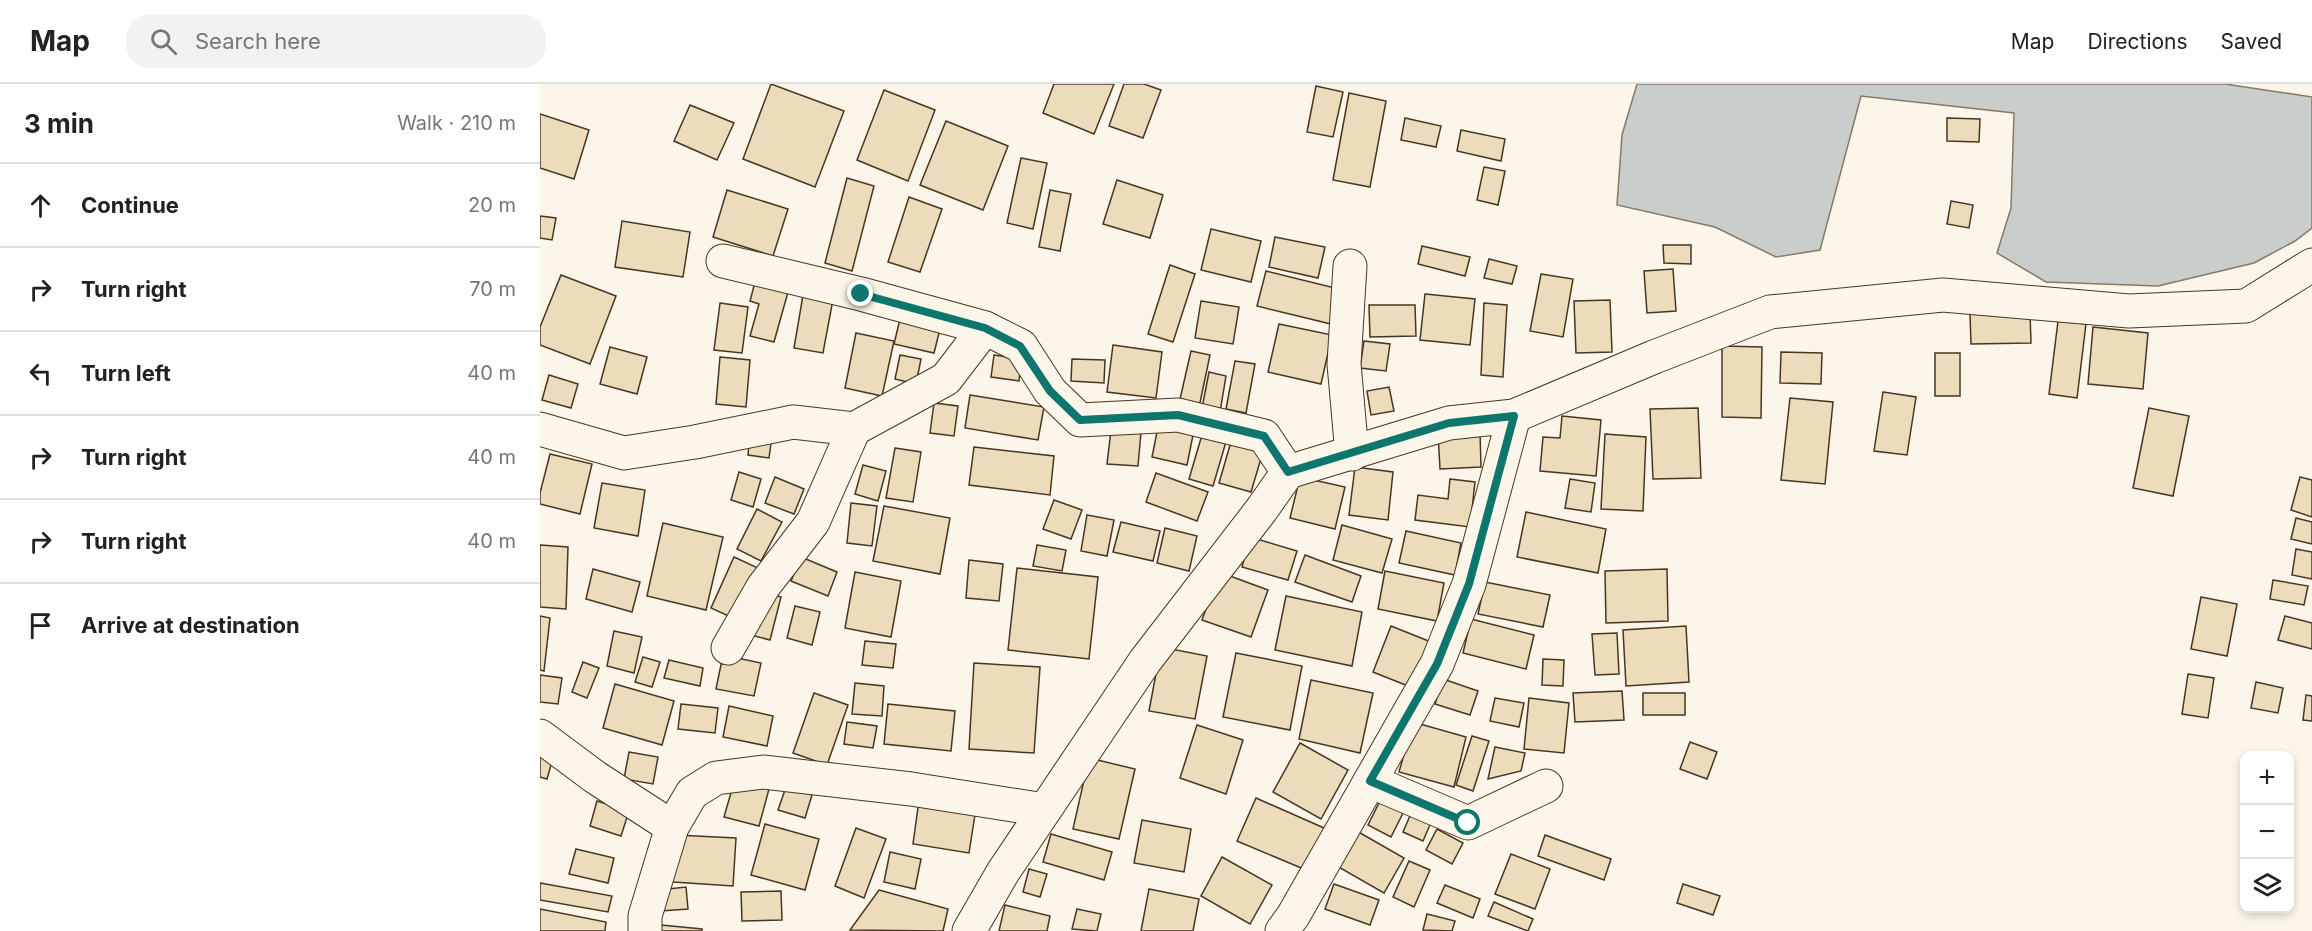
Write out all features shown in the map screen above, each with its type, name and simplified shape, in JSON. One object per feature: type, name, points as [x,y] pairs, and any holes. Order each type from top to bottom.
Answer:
[{"type":"street","points":[[723,261],[861,294],[985,328],[1020,346],[1050,391],[1080,420],[1178,415],[1264,436],[1288,472]]},
{"type":"street","points":[[969,931],[1003,872],[1145,662],[1288,472],[1449,423],[1514,416],[1653,357],[1770,312],[1943,296],[2129,311],[2246,306],[2312,265]]},
{"type":"street","points":[[1350,266],[1344,364],[1352,454]]},
{"type":"street","points":[[540,429],[624,453],[695,442],[793,422],[854,429],[946,379],[985,328]]},
{"type":"street","points":[[1282,931],[1293,916],[1437,664],[1469,584],[1514,416]]},
{"type":"street","points":[[728,648],[763,587],[813,522],[854,429]]},
{"type":"street","points":[[540,736],[595,777],[672,827]]},
{"type":"street","points":[[645,931],[645,916],[672,827],[692,793],[716,778],[763,772],[911,789],[1044,810]]},
{"type":"street","points":[[1370,781],[1468,823],[1546,786]]},
{"type":"shaded area","points":[[1637,84],[2225,84],[2312,97],[2312,228],[2295,241],[2254,263],[2158,286],[2046,282],[1997,253],[2011,208],[2014,113],[1861,96],[1820,250],[1776,257],[1715,227],[1617,205],[1622,135]]},
{"type":"building","points":[[771,84],[844,111],[815,187],[743,159]]},
{"type":"building","points":[[1054,84],[1114,84],[1094,134],[1043,113]]},
{"type":"building","points":[[1124,84],[1144,84],[1161,90],[1143,138],[1109,126]]},
{"type":"building","points":[[1316,86],[1343,92],[1333,137],[1307,132]]},
{"type":"building","points":[[884,90],[935,110],[908,181],[857,160]]},
{"type":"building","points":[[1349,93],[1386,101],[1370,187],[1333,180]]},
{"type":"building","points":[[690,105],[734,123],[717,160],[674,141]]},
{"type":"building","points":[[540,114],[589,130],[574,179],[540,168]]},
{"type":"building","points":[[1405,118],[1441,126],[1436,147],[1401,140]]},
{"type":"building","points":[[1947,118],[1980,119],[1979,142],[1947,141]]},
{"type":"building","points":[[946,121],[1008,146],[983,210],[920,185]]},
{"type":"building","points":[[1461,130],[1505,139],[1501,161],[1457,151]]},
{"type":"building","points":[[1021,158],[1047,163],[1033,229],[1007,223]]},
{"type":"building","points":[[1484,167],[1505,171],[1498,205],[1477,200]]},
{"type":"building","points":[[847,178],[874,186],[852,271],[825,263]]},
{"type":"building","points":[[1117,180],[1163,195],[1150,238],[1103,224]]},
{"type":"building","points":[[727,190],[788,209],[773,256],[713,237]]},
{"type":"building","points":[[1050,190],[1071,194],[1060,251],[1039,247]]},
{"type":"building","points":[[909,197],[942,209],[920,272],[888,262]]},
{"type":"building","points":[[1951,201],[1973,205],[1969,228],[1947,224]]},
{"type":"building","points":[[540,216],[556,218],[552,240],[540,238]]},
{"type":"building","points":[[622,221],[690,232],[683,277],[615,267]]},
{"type":"building","points":[[1211,229],[1261,241],[1251,282],[1201,270]]},
{"type":"building","points":[[1275,237],[1325,247],[1318,278],[1269,267]]},
{"type":"building","points":[[1663,245],[1691,245],[1691,264],[1664,263]]},
{"type":"building","points":[[1422,246],[1470,257],[1465,276],[1418,264]]},
{"type":"building","points":[[1489,259],[1517,266],[1512,284],[1484,278]]},
{"type":"building","points":[[1170,265],[1195,274],[1173,342],[1148,334]]},
{"type":"building","points":[[1673,269],[1676,311],[1647,313],[1644,271]]},
{"type":"building","points":[[1266,271],[1339,289],[1331,324],[1257,306]]},
{"type":"building","points":[[1541,274],[1573,279],[1563,337],[1530,331]]},
{"type":"building","points":[[561,275],[616,296],[590,364],[540,345],[540,327]]},
{"type":"building","points":[[755,282],[788,292],[774,342],[750,336],[759,304],[750,301]]},
{"type":"building","points":[[804,289],[834,294],[823,353],[794,348]]},
{"type":"building","points":[[1425,294],[1475,299],[1470,345],[1420,340]]},
{"type":"building","points":[[1610,300],[1612,352],[1576,353],[1574,301]]},
{"type":"building","points":[[1201,301],[1239,307],[1233,344],[1195,338]]},
{"type":"building","points":[[720,303],[748,307],[742,353],[714,350]]},
{"type":"building","points":[[1484,303],[1507,305],[1503,377],[1481,375]]},
{"type":"building","points":[[1369,305],[1415,305],[1416,336],[1370,337]]},
{"type":"building","points":[[2030,313],[2031,343],[1971,344],[1970,314]]},
{"type":"building","points":[[901,315],[941,325],[934,353],[894,344]]},
{"type":"building","points":[[2058,321],[2086,324],[2077,398],[2049,394]]},
{"type":"building","points":[[1279,324],[1332,335],[1321,384],[1268,372]]},
{"type":"building","points":[[2093,327],[2148,333],[2143,389],[2088,384]]},
{"type":"building","points":[[856,333],[894,341],[882,396],[845,388]]},
{"type":"building","points":[[1364,341],[1390,344],[1386,371],[1360,368]]},
{"type":"building","points":[[1113,345],[1162,352],[1156,398],[1107,392]]},
{"type":"building","points":[[1722,346],[1762,347],[1761,418],[1722,417]]},
{"type":"building","points":[[610,347],[647,357],[637,394],[600,384]]},
{"type":"building","points":[[1191,351],[1210,355],[1198,412],[1178,408]]},
{"type":"building","points":[[1781,352],[1822,353],[1821,384],[1780,383]]},
{"type":"building","points":[[1935,353],[1960,353],[1960,396],[1935,396]]},
{"type":"building","points":[[900,355],[921,359],[916,384],[895,379]]},
{"type":"building","points":[[994,355],[1021,359],[1019,381],[991,377]]},
{"type":"building","points":[[720,357],[750,360],[746,407],[716,404]]},
{"type":"building","points":[[1072,359],[1105,360],[1104,383],[1071,381]]},
{"type":"building","points":[[1235,361],[1255,364],[1246,413],[1226,409]]},
{"type":"building","points":[[1209,372],[1226,376],[1220,412],[1202,408]]},
{"type":"building","points":[[549,375],[578,384],[571,408],[542,400]]},
{"type":"building","points":[[1389,387],[1394,411],[1371,415],[1367,391]]},
{"type":"building","points":[[1883,392],[1916,397],[1907,455],[1874,451]]},
{"type":"building","points":[[970,395],[1044,407],[1038,440],[965,428]]},
{"type":"building","points":[[1790,398],[1833,402],[1825,484],[1781,480]]},
{"type":"building","points":[[934,403],[958,406],[954,436],[930,433]]},
{"type":"building","points":[[1698,408],[1701,478],[1653,479],[1650,409]]},
{"type":"building","points":[[2149,408],[2189,416],[2173,496],[2133,488]]},
{"type":"building","points":[[1562,416],[1601,420],[1596,476],[1540,471],[1543,437],[1560,438]]},
{"type":"building","points":[[1159,422],[1194,430],[1187,465],[1152,457]]},
{"type":"building","points":[[1204,428],[1228,435],[1213,486],[1189,479]]},
{"type":"building","points":[[1111,430],[1141,432],[1138,466],[1107,464]]},
{"type":"building","points":[[1480,432],[1481,467],[1440,469],[1438,433]]},
{"type":"building","points":[[750,433],[772,436],[769,458],[748,455]]},
{"type":"building","points":[[1605,434],[1646,437],[1643,511],[1601,509]]},
{"type":"building","points":[[1233,435],[1265,445],[1251,492],[1219,483]]},
{"type":"building","points":[[974,447],[1054,456],[1050,495],[969,485]]},
{"type":"building","points":[[895,448],[921,452],[913,502],[886,498]]},
{"type":"building","points":[[550,454],[592,464],[580,514],[540,504],[540,493]]},
{"type":"building","points":[[863,465],[886,471],[878,501],[855,494]]},
{"type":"building","points":[[1355,467],[1393,472],[1388,520],[1349,515]]},
{"type":"building","points":[[739,472],[761,479],[753,507],[731,500]]},
{"type":"building","points":[[1156,473],[1208,492],[1197,521],[1146,502]]},
{"type":"building","points":[[775,477],[804,489],[794,514],[765,503]]},
{"type":"building","points":[[1300,477],[1345,487],[1335,529],[1290,518]]},
{"type":"building","points":[[2300,477],[2312,480],[2312,517],[2291,510]]},
{"type":"building","points":[[1450,479],[1475,482],[1470,527],[1415,520],[1418,495],[1448,499]]},
{"type":"building","points":[[1570,479],[1595,483],[1591,512],[1565,508]]},
{"type":"building","points":[[602,483],[645,490],[638,536],[594,528]]},
{"type":"building","points":[[1054,500],[1082,510],[1071,539],[1043,529]]},
{"type":"building","points":[[851,503],[877,506],[872,546],[847,543]]},
{"type":"building","points":[[884,506],[950,518],[940,574],[873,561]]},
{"type":"building","points":[[757,509],[782,522],[761,561],[737,549]]},
{"type":"building","points":[[1526,512],[1606,529],[1598,573],[1517,557]]},
{"type":"building","points":[[1087,515],[1114,520],[1107,556],[1081,551]]},
{"type":"building","points":[[2296,518],[2312,522],[2312,544],[2291,539]]},
{"type":"building","points":[[1121,522],[1160,531],[1153,561],[1113,552]]},
{"type":"building","points":[[663,523],[723,537],[706,610],[647,596]]},
{"type":"building","points":[[1342,525],[1392,539],[1382,573],[1333,560]]},
{"type":"building","points":[[1165,528],[1197,536],[1189,571],[1157,563]]},
{"type":"building","points":[[1406,531],[1461,543],[1455,575],[1399,563]]},
{"type":"building","points":[[1250,537],[1297,551],[1288,580],[1242,567]]},
{"type":"building","points":[[540,545],[568,547],[566,609],[540,607]]},
{"type":"building","points":[[1037,545],[1066,550],[1062,571],[1033,566]]},
{"type":"building","points":[[2296,549],[2312,552],[2312,579],[2292,575]]},
{"type":"building","points":[[1305,555],[1361,576],[1352,602],[1295,582]]},
{"type":"building","points":[[734,557],[758,568],[735,619],[711,608]]},
{"type":"building","points":[[801,557],[837,572],[828,596],[791,581]]},
{"type":"building","points":[[969,560],[1003,564],[999,601],[966,598]]},
{"type":"building","points":[[1017,568],[1098,577],[1089,659],[1008,650]]},
{"type":"building","points":[[593,569],[640,582],[632,612],[586,599]]},
{"type":"building","points":[[1667,569],[1668,621],[1606,623],[1605,571]]},
{"type":"building","points":[[1385,571],[1444,583],[1437,621],[1378,609]]},
{"type":"building","points":[[855,572],[901,581],[891,637],[845,628]]},
{"type":"building","points":[[1219,572],[1268,590],[1251,637],[1202,620]]},
{"type":"building","points":[[2273,580],[2308,586],[2304,605],[2270,599]]},
{"type":"building","points":[[1485,582],[1550,595],[1543,627],[1478,614]]},
{"type":"building","points":[[762,592],[781,597],[770,640],[751,635]]},
{"type":"building","points":[[1286,596],[1362,612],[1352,666],[1275,650]]},
{"type":"building","points":[[2201,597],[2237,604],[2227,656],[2191,649]]},
{"type":"building","points":[[795,606],[820,612],[812,645],[787,638]]},
{"type":"building","points":[[540,616],[550,618],[544,671],[540,670]]},
{"type":"building","points":[[2285,616],[2312,623],[2312,649],[2278,640]]},
{"type":"building","points":[[1471,619],[1534,635],[1526,669],[1463,653]]},
{"type":"building","points":[[1391,626],[1431,642],[1413,688],[1373,672]]},
{"type":"building","points":[[1686,626],[1689,682],[1626,686],[1623,630]]},
{"type":"building","points":[[614,631],[642,637],[634,673],[607,666]]},
{"type":"building","points":[[1617,633],[1619,674],[1595,675],[1592,634]]},
{"type":"building","points":[[865,641],[896,644],[893,668],[862,665]]},
{"type":"building","points":[[1161,647],[1207,656],[1195,719],[1149,711]]},
{"type":"building","points":[[1236,653],[1302,666],[1290,730],[1223,717]]},
{"type":"building","points":[[723,655],[761,663],[754,696],[716,689]]},
{"type":"building","points":[[643,657],[660,662],[652,687],[635,682]]},
{"type":"building","points":[[1543,659],[1564,660],[1563,686],[1542,685]]},
{"type":"building","points":[[669,660],[703,668],[700,686],[664,678]]},
{"type":"building","points":[[583,662],[599,668],[587,698],[572,692]]},
{"type":"building","points":[[974,663],[1040,667],[1034,753],[969,749]]},
{"type":"building","points":[[2188,674],[2214,678],[2208,718],[2182,714]]},
{"type":"building","points":[[540,675],[562,678],[558,704],[540,702]]},
{"type":"building","points":[[1443,679],[1478,691],[1470,715],[1435,704]]},
{"type":"building","points":[[1311,680],[1373,693],[1360,753],[1299,739]]},
{"type":"building","points":[[2256,682],[2283,688],[2278,713],[2251,708]]},
{"type":"building","points":[[855,683],[884,686],[882,716],[852,714]]},
{"type":"building","points":[[615,684],[674,701],[662,745],[603,728]]},
{"type":"building","points":[[1622,691],[1624,720],[1575,722],[1573,693]]},
{"type":"building","points":[[814,693],[848,705],[827,765],[793,753]]},
{"type":"building","points":[[1643,693],[1685,693],[1685,715],[1643,715]]},
{"type":"building","points":[[2306,695],[2312,696],[2312,721],[2303,720]]},
{"type":"building","points":[[1495,698],[1524,703],[1519,727],[1490,721]]},
{"type":"building","points":[[1529,698],[1569,703],[1564,753],[1524,749]]},
{"type":"building","points":[[681,704],[718,708],[715,733],[678,729]]},
{"type":"building","points":[[888,704],[955,711],[951,751],[884,744]]},
{"type":"building","points":[[729,706],[773,716],[767,746],[723,737]]},
{"type":"building","points":[[847,722],[877,726],[873,748],[844,744]]},
{"type":"building","points":[[1413,722],[1466,737],[1454,787],[1399,772]]},
{"type":"building","points":[[1197,725],[1243,740],[1226,794],[1180,778]]},
{"type":"building","points":[[540,730],[559,736],[547,779],[540,777]]},
{"type":"building","points":[[1472,736],[1489,741],[1473,791],[1456,785]]},
{"type":"building","points":[[1690,742],[1717,752],[1707,779],[1680,769]]},
{"type":"building","points":[[1300,743],[1348,770],[1321,819],[1273,792]]},
{"type":"building","points":[[1495,747],[1525,753],[1521,771],[1488,779]]},
{"type":"building","points":[[629,752],[658,757],[653,784],[624,779]]},
{"type":"building","points":[[1089,758],[1135,769],[1119,839],[1073,829]]},
{"type":"building","points":[[735,779],[769,789],[759,826],[724,817]]},
{"type":"building","points":[[786,787],[812,795],[805,818],[778,810]]},
{"type":"building","points":[[1383,795],[1406,807],[1391,837],[1368,825]]},
{"type":"building","points":[[1256,798],[1324,828],[1306,870],[1237,841]]},
{"type":"building","points":[[919,800],[976,808],[969,853],[913,844]]},
{"type":"building","points":[[597,801],[629,811],[621,836],[590,826]]},
{"type":"building","points":[[1415,804],[1435,813],[1423,841],[1403,832]]},
{"type":"building","points":[[1142,820],[1191,829],[1184,872],[1134,863]]},
{"type":"building","points":[[765,824],[819,839],[805,890],[751,875]]},
{"type":"building","points":[[856,828],[886,839],[864,898],[835,886]]},
{"type":"building","points":[[1437,829],[1463,843],[1452,864],[1426,850]]},
{"type":"building","points":[[1355,830],[1404,858],[1384,893],[1335,865]]},
{"type":"building","points":[[1051,834],[1112,852],[1104,880],[1043,862]]},
{"type":"building","points":[[676,835],[736,838],[733,886],[673,882]]},
{"type":"building","points":[[1545,835],[1611,859],[1604,880],[1538,856]]},
{"type":"building","points":[[576,849],[614,858],[608,883],[569,874]]},
{"type":"building","points":[[890,852],[921,859],[915,889],[884,882]]},
{"type":"building","points":[[1511,854],[1550,869],[1535,909],[1495,894]]},
{"type":"building","points":[[1222,857],[1272,885],[1250,924],[1201,896]]},
{"type":"building","points":[[1409,861],[1430,870],[1414,907],[1393,897]]},
{"type":"building","points":[[1029,869],[1047,874],[1040,897],[1023,892]]},
{"type":"building","points":[[540,883],[612,896],[608,912],[540,900]]},
{"type":"building","points":[[1334,884],[1379,900],[1370,925],[1325,909]]},
{"type":"building","points":[[1683,884],[1720,896],[1713,915],[1677,903]]},
{"type":"building","points":[[1445,885],[1480,899],[1473,918],[1437,903]]},
{"type":"building","points":[[686,887],[688,909],[661,911],[659,890]]},
{"type":"building","points":[[1149,889],[1199,899],[1193,931],[1141,931]]},
{"type":"building","points":[[879,890],[948,909],[943,931],[850,930]]},
{"type":"building","points":[[781,891],[782,920],[742,921],[741,892]]},
{"type":"building","points":[[1494,902],[1533,919],[1528,931],[1488,916]]},
{"type":"building","points":[[1005,905],[1050,916],[1047,931],[999,931]]},
{"type":"building","points":[[540,909],[606,922],[605,931],[540,931]]},
{"type":"building","points":[[1077,909],[1101,914],[1097,931],[1072,929]]},
{"type":"building","points":[[1427,914],[1455,921],[1452,931],[1423,930]]},
{"type":"building","points":[[661,925],[702,929],[702,931],[661,931]]},
{"type":"route","points":[[861,294],[985,328],[1020,346],[1050,391],[1080,420],[1178,415],[1264,436],[1288,472],[1449,423],[1514,416],[1469,584],[1437,664],[1370,781],[1468,823]]}]
